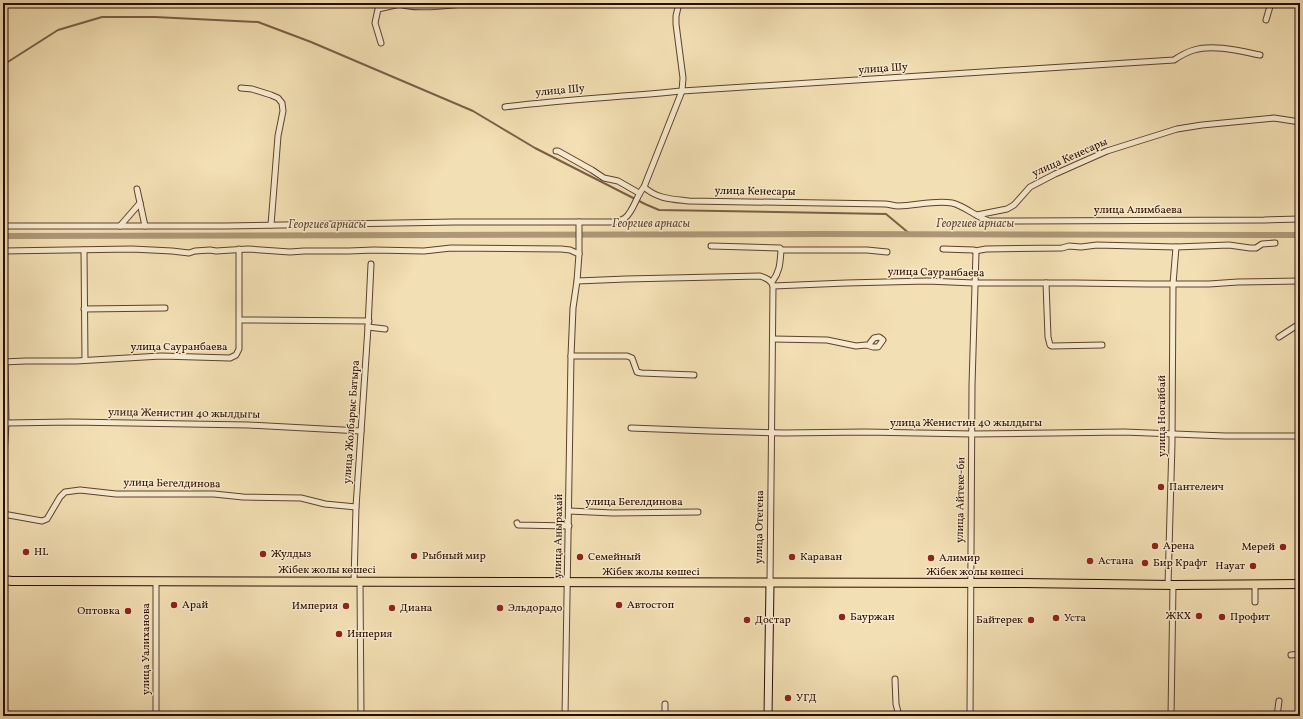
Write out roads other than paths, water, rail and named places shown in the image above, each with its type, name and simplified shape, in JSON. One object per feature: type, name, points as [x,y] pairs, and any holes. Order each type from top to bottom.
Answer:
[{"type":"highway","name":"Жібек жолы көшесі","points":[[3,580],[156,582],[357,581],[1171,585],[1300,584]]},
{"type":"main road","name":"улица Отегена","points":[[768,716],[770,583]]},
{"type":"street","points":[[381,43],[375,23],[378,9],[398,4],[428,6],[474,3]]},
{"type":"street","points":[[3,226],[615,222],[624,219],[644,187],[682,91],[683,78],[676,24],[676,16],[680,3]]},
{"type":"street","points":[[1266,20],[1271,3]]},
{"type":"street","name":"улица Шу","points":[[505,107],[545,101],[638,96],[682,91],[1174,60],[1195,50],[1213,48],[1235,50],[1260,55]]},
{"type":"street","points":[[241,88],[252,89],[271,95],[278,98],[282,103],[283,111],[278,136],[271,225]]},
{"type":"street","name":"улица Кенесары","points":[[644,187],[659,197],[689,201],[862,203],[898,206],[940,202],[953,204],[977,215],[1014,205],[1030,187],[1107,151],[1178,129],[1202,125],[1274,118],[1300,122]]},
{"type":"street","points":[[556,151],[604,178],[618,181],[639,193]]},
{"type":"street","points":[[137,189],[145,226]]},
{"type":"street","points":[[120,226],[140,203]]},
{"type":"street","name":"улица Алимбаева","points":[[977,215],[980,218],[989,221],[1300,219]]},
{"type":"street","name":"улица Анырахай","points":[[565,716],[571,356],[573,308],[579,252],[578,222]]},
{"type":"street","points":[[943,249],[976,251],[986,249],[1062,248],[1069,246],[1081,247],[1097,245],[1176,247],[1229,245],[1256,248],[1262,244],[1274,243]]},
{"type":"street","points":[[711,246],[780,248],[781,250],[867,250],[887,252]]},
{"type":"street","name":"улица Ногайбай","points":[[1171,716],[1173,284],[1176,247]]},
{"type":"street","points":[[3,251],[132,249],[172,250],[189,253],[195,250],[216,251],[239,249],[290,252],[436,250],[451,248],[555,249],[579,252]]},
{"type":"street","name":"улица Сауранбаева","points":[[4,362],[76,361],[161,356],[230,358],[236,355],[239,349],[239,249]]},
{"type":"street","points":[[84,250],[85,360]]},
{"type":"street","points":[[772,284],[779,272],[781,250]]},
{"type":"street","name":"улица Айтеке-би","points":[[970,716],[970,583],[974,283],[976,251]]},
{"type":"street","name":"улица Жолбарыс Батыра","points":[[361,716],[356,507],[369,321],[370,264]]},
{"type":"street","name":"улица Сауранбаева","points":[[577,281],[626,278],[760,276],[768,279],[772,284],[927,282],[1173,284],[1300,281]]},
{"type":"street","points":[[1046,283],[1048,337],[1050,344],[1052,346],[1102,345]]},
{"type":"street","name":"улица Отегена","points":[[770,583],[773,432],[772,284]]},
{"type":"street","points":[[84,309],[165,308]]},
{"type":"street","points":[[240,320],[369,321]]},
{"type":"street","points":[[1279,337],[1296,326],[1300,326]]},
{"type":"street","points":[[368,327],[385,329]]},
{"type":"street","points":[[773,339],[827,340],[856,346],[870,346]]},
{"type":"street","points":[[571,356],[627,356],[632,358],[637,372],[694,375]]},
{"type":"street","points":[[3,474],[5,426],[4,362]]},
{"type":"street","name":"улица Женистин 40 жылдыгы","points":[[5,426],[71,422],[160,423],[248,425],[361,431]]},
{"type":"street","name":"улица Женистин 40 жылдыгы","points":[[631,428],[709,432],[972,434],[1124,432],[1225,436],[1300,436]]},
{"type":"street","name":"улица Бегелдинова","points":[[3,514],[45,521],[51,515],[60,497],[65,492],[80,490],[116,494],[214,494],[243,497],[301,498],[325,504],[356,507]]},
{"type":"street","name":"улица Бегелдинова","points":[[569,511],[613,513],[698,512]]},
{"type":"street","points":[[516,523],[569,526]]},
{"type":"street","name":"улица Уалиханова","points":[[156,582],[156,716]]},
{"type":"street","points":[[1255,584],[1255,602]]},
{"type":"street","points":[[1291,655],[1300,654]]},
{"type":"street","points":[[895,679],[896,704],[899,716]]},
{"type":"street","points":[[1277,716],[1279,701]]},
{"type":"street","points":[[665,704],[665,716]]},
{"type":"waterway","points":[[3,65],[58,30],[102,17],[155,17],[258,22],[311,42],[473,111],[535,148],[659,210],[886,214],[910,234]]},
{"type":"waterway","name":"Георгиев арнасы","points":[[3,236],[820,234],[1300,235]]},
{"type":"place","name":"Пантелеич","points":[[1161,487]]},
{"type":"place","name":"Арена","points":[[1155,546]]},
{"type":"place","name":"Мерей","points":[[1283,547]]},
{"type":"place","name":"HL","points":[[26,552]]},
{"type":"place","name":"Жулдыз","points":[[263,554]]},
{"type":"place","name":"Рыбный мир","points":[[414,556]]},
{"type":"place","name":"Семейный","points":[[580,557]]},
{"type":"place","name":"Караван","points":[[792,557]]},
{"type":"place","name":"Алимир","points":[[931,558]]},
{"type":"place","name":"Астана","points":[[1090,561]]},
{"type":"place","name":"Бир Крафт","points":[[1145,563]]},
{"type":"place","name":"Науат","points":[[1253,566]]},
{"type":"place","name":"Арай","points":[[174,605]]},
{"type":"place","name":"Автостоп","points":[[619,605]]},
{"type":"place","name":"Империя","points":[[346,606]]},
{"type":"place","name":"Диана","points":[[392,608]]},
{"type":"place","name":"Эльдорадо","points":[[500,608]]},
{"type":"place","name":"Оптовка","points":[[128,611]]},
{"type":"place","name":"ЖКХ","points":[[1199,616]]},
{"type":"place","name":"Бауржан","points":[[842,617]]},
{"type":"place","name":"Профит","points":[[1222,617]]},
{"type":"place","name":"Уста","points":[[1056,618]]},
{"type":"place","name":"Достар","points":[[747,620]]},
{"type":"place","name":"Байтерек","points":[[1031,620]]},
{"type":"place","name":"Инперия","points":[[339,634]]},
{"type":"place","name":"УГД","points":[[788,698]]}]
